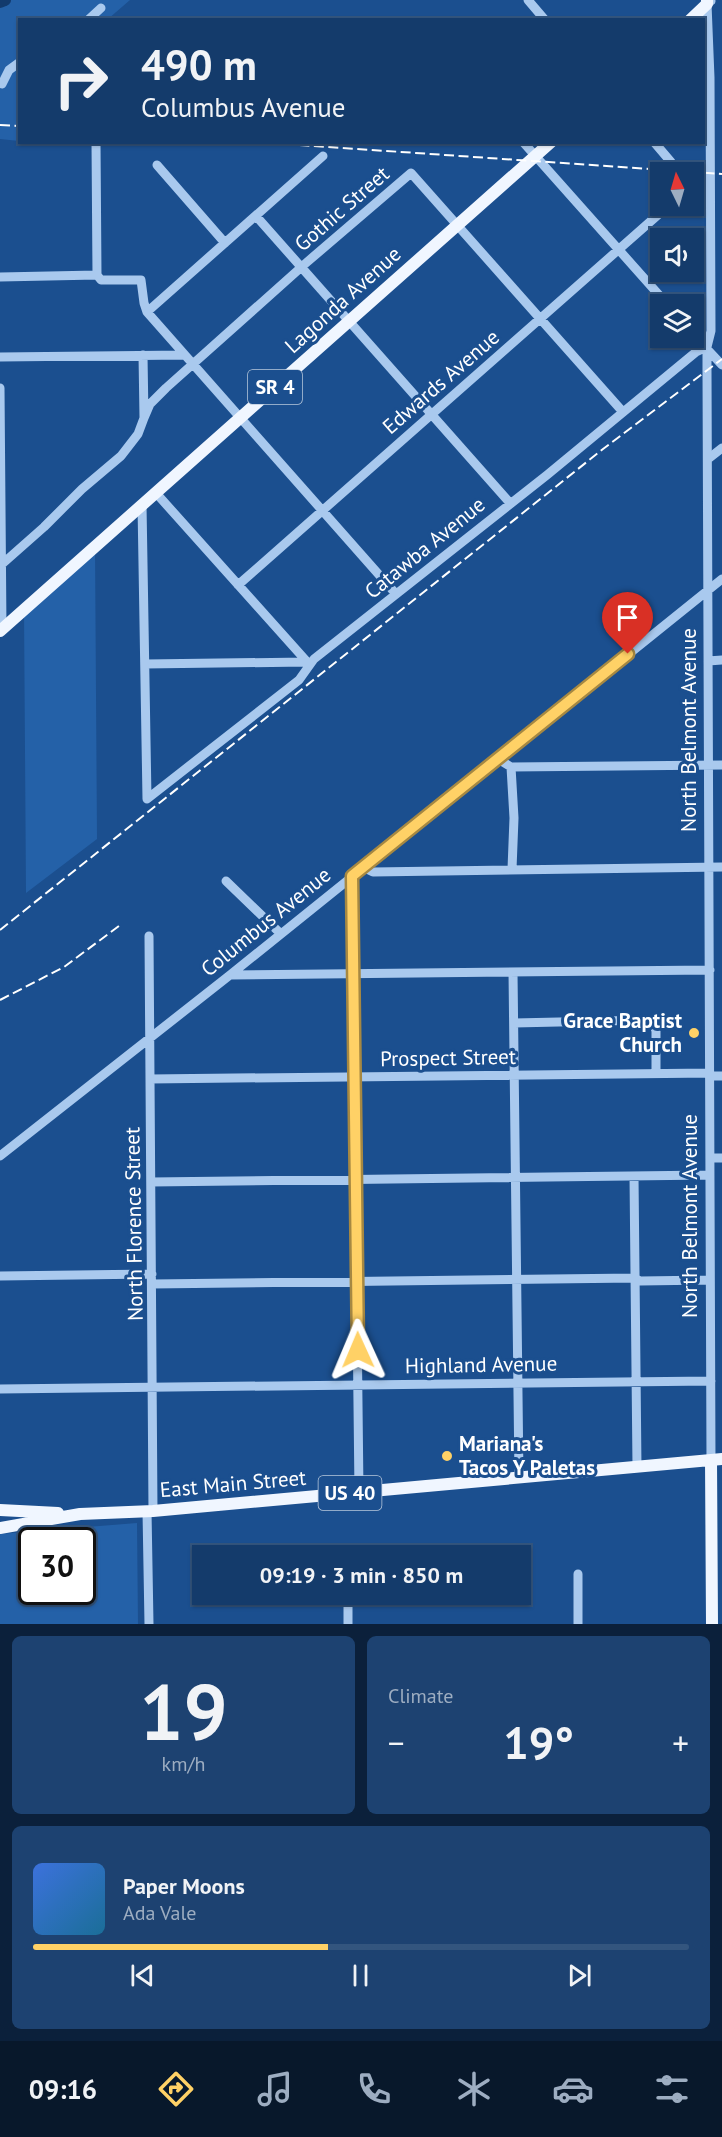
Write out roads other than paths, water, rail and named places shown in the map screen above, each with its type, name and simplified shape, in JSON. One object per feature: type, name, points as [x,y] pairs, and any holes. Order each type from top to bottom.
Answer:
[{"type":"main road","points":[[692,18],[709,1]]},
{"type":"main road","name":"Lagonda Avenue","points":[[1,630],[549,144]]},
{"type":"main road","points":[[712,1624],[717,1460]]},
{"type":"main road","name":"East Main Street","points":[[0,1526],[80,1514],[150,1511],[717,1460]]},
{"type":"main road","name":"US 40","points":[[0,1510],[80,1514]]},
{"type":"street","points":[[528,0],[543,18]]},
{"type":"street","name":"North Belmont Avenue","points":[[709,1],[711,331],[707,347],[708,765],[710,970],[714,1075],[710,1158],[710,1280],[711,1381],[717,1460]]},
{"type":"street","points":[[90,18],[100,8]]},
{"type":"street","points":[[2,84],[9,70],[18,63]]},
{"type":"street","points":[[96,144],[97,275],[101,280],[141,280],[147,312],[396,594]]},
{"type":"street","points":[[525,144],[658,294]]},
{"type":"street","points":[[656,144],[671,162]]},
{"type":"street","points":[[147,312],[323,156]]},
{"type":"street","points":[[156,165],[225,243]]},
{"type":"street","name":"Gothic Street","points":[[2,565],[82,489],[121,456],[138,434],[150,404],[411,173],[623,412]]},
{"type":"street","points":[[704,179],[710,178]]},
{"type":"street","points":[[256,216],[510,503]]},
{"type":"street","name":"Edwards Avenue","points":[[238,585],[657,216]]},
{"type":"street","points":[[711,253],[722,253]]},
{"type":"street","points":[[0,277],[97,275]]},
{"type":"street","points":[[704,344],[722,365]]},
{"type":"street","name":"Catawba Avenue","points":[[145,664],[147,799],[298,680],[307,663],[696,352],[707,347]]},
{"type":"street","name":"Gothic Street","points":[[143,355],[144,418]]},
{"type":"street","points":[[0,357],[185,355]]},
{"type":"street","points":[[0,388],[1,630]]},
{"type":"street","points":[[708,459],[722,448]]},
{"type":"street","points":[[156,493],[307,663]]},
{"type":"street","points":[[142,505],[145,664],[307,663]]},
{"type":"street","name":"Columbus Avenue","points":[[0,1156],[230,975],[722,579]]},
{"type":"street","points":[[708,661],[722,660]]},
{"type":"street","points":[[498,759],[511,767],[722,765]]},
{"type":"street","points":[[511,767],[512,869]]},
{"type":"street","points":[[363,867],[373,872],[722,867]]},
{"type":"street","points":[[352,876],[359,1492]]},
{"type":"street","points":[[226,881],[281,934]]},
{"type":"street","name":"North Florence Street","points":[[149,936],[153,1387],[149,1624]]},
{"type":"street","points":[[230,975],[710,970]]},
{"type":"street","points":[[513,972],[519,1478]]},
{"type":"street","points":[[514,1023],[648,1020],[654,1025],[656,1031],[656,1073]]},
{"type":"street","name":"Prospect Street","points":[[150,1079],[656,1073],[714,1075]]},
{"type":"street","points":[[710,1158],[722,1158]]},
{"type":"street","points":[[151,1182],[710,1175]]},
{"type":"street","points":[[634,1176],[637,1467]]},
{"type":"street","points":[[0,1276],[357,1281],[635,1278],[640,1281],[710,1280]]},
{"type":"street","name":"Highland Avenue","points":[[0,1389],[711,1381]]},
{"type":"street","points":[[578,1574],[578,1624]]},
{"type":"street","points":[[348,1605],[348,1624]]},
{"type":"waterway","points":[[0,2],[5,0]]},
{"type":"railway","points":[[0,125],[18,126]]},
{"type":"railway","points":[[285,144],[722,174]]},
{"type":"railway","points":[[0,930],[603,449],[722,359]]},
{"type":"railway","points":[[0,1000],[64,967],[119,926]]},
{"type":"place","name":"Grace Baptist Church","points":[[694,1033]]},
{"type":"place","name":"Mariana's Tacos Y Paletas","points":[[447,1456]]}]
